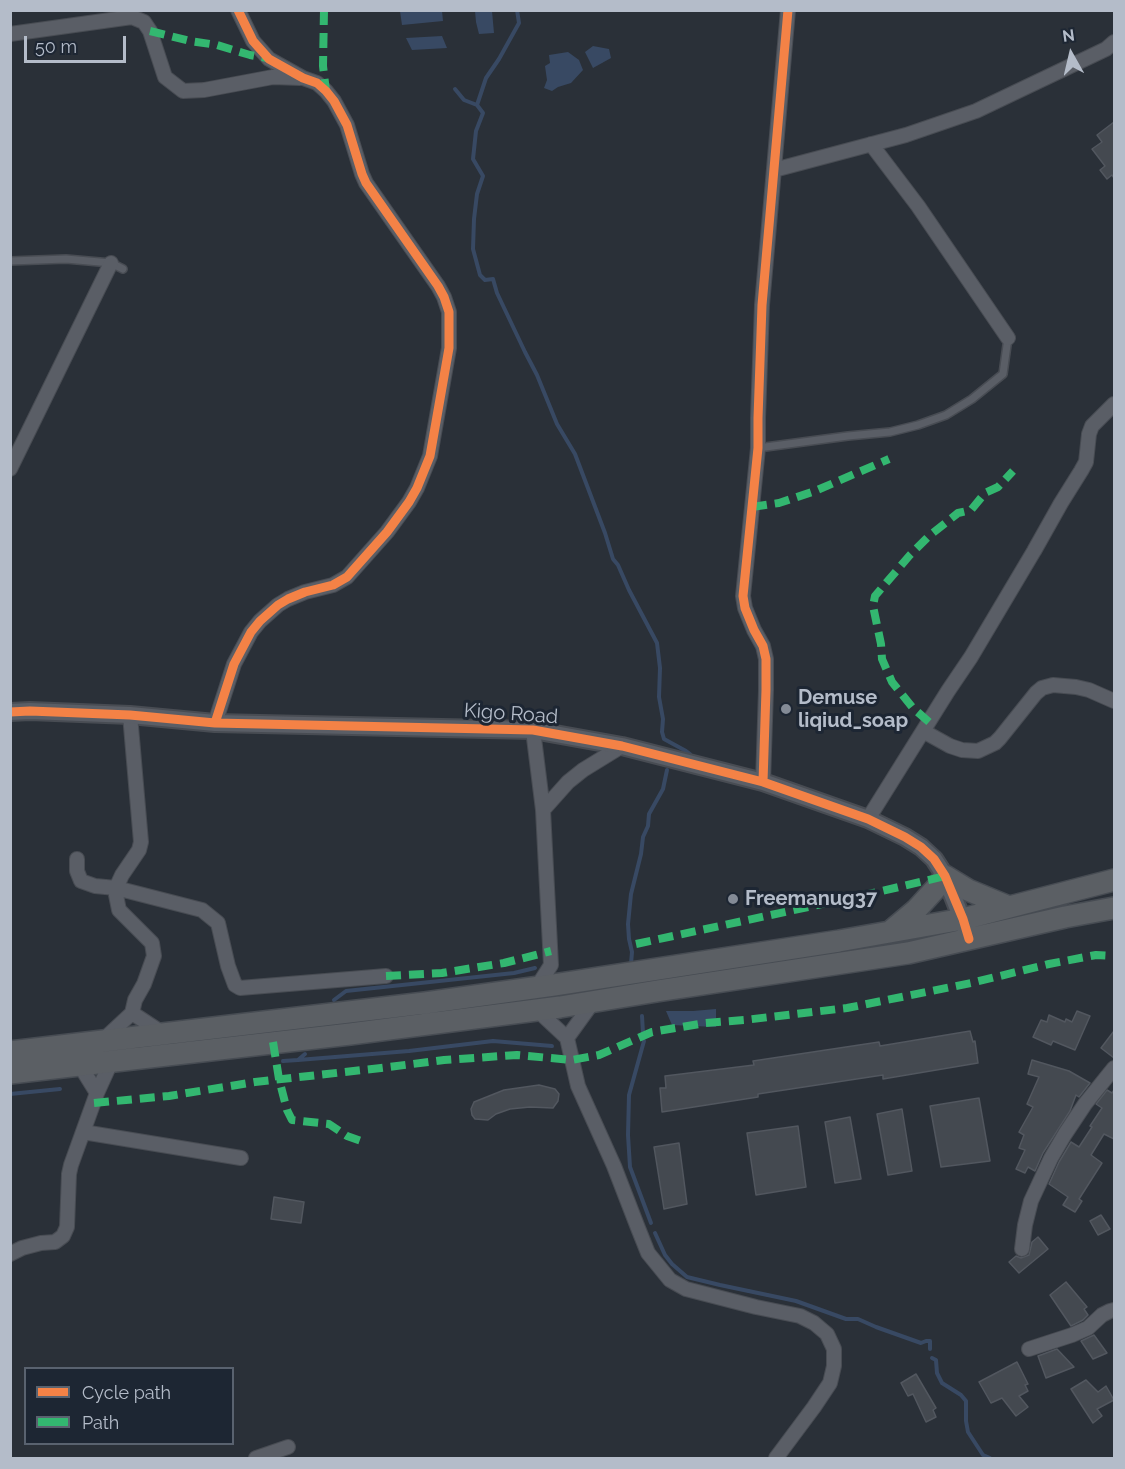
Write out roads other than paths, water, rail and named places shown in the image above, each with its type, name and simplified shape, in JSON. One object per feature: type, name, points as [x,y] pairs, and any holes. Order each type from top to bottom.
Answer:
[{"type":"highway","points":[[890,932],[916,910],[945,876],[968,890],[1010,907]]},
{"type":"highway","points":[[10,1052],[107,1051],[350,1034],[593,1002],[908,953],[966,929],[1010,907],[1114,880]]},
{"type":"highway","points":[[10,1073],[79,1064],[107,1051],[164,1034],[425,1003],[890,932],[966,929],[1065,917],[1114,908]]},
{"type":"street","points":[[215,723],[234,664],[251,632],[260,621],[288,599],[333,585],[347,578],[387,532],[409,502],[430,456],[449,348],[449,312],[438,286],[366,183],[347,125],[334,101],[317,83],[303,78],[269,58],[254,41],[238,10]]},
{"type":"street","points":[[763,782],[766,659],[763,646],[745,608],[743,596],[758,448],[762,305],[788,10]]},
{"type":"street","points":[[10,34],[132,17],[144,22],[150,31],[165,77],[183,91],[204,90],[273,77],[303,78]]},
{"type":"street","points":[[774,170],[906,135],[975,111],[1106,49],[1114,42]]},
{"type":"street","points":[[871,144],[918,206],[1008,338]]},
{"type":"street","points":[[10,470],[117,266]]},
{"type":"street","points":[[868,819],[976,648],[1081,471],[1086,462],[1092,426],[1114,404]]},
{"type":"street","points":[[923,731],[950,746],[962,750],[978,751],[995,743],[1042,688],[1053,685],[1076,687],[1114,701]]},
{"type":"street","name":"Kigo Road","points":[[10,712],[130,715],[215,723],[533,730],[622,746],[763,782],[868,819],[921,847],[934,859],[945,876],[966,929]]},
{"type":"street","points":[[10,1254],[22,1248],[55,1242],[63,1236],[67,1227],[71,1165],[97,1093],[107,1051],[132,1013],[135,1000],[152,962],[154,949],[152,943],[119,910],[116,895],[116,888],[122,875],[139,850],[141,842],[130,715]]},
{"type":"street","points":[[533,730],[543,810],[551,965],[537,987]]},
{"type":"street","points":[[543,810],[568,782],[622,746]]},
{"type":"street","points":[[77,859],[77,871],[81,881],[202,910],[218,923],[228,966],[235,985],[240,988],[386,976]]},
{"type":"street","points":[[551,965],[569,982]]},
{"type":"street","points":[[567,1038],[593,1002]]},
{"type":"street","points":[[537,1010],[567,1038],[578,1086],[614,1166],[648,1253],[669,1280],[686,1289],[800,1316],[814,1323],[827,1334],[834,1349],[834,1366],[830,1383],[776,1458]]},
{"type":"street","points":[[132,1013],[164,1034]]},
{"type":"street","points":[[79,1064],[97,1093]]},
{"type":"street","points":[[1022,1249],[1025,1225],[1042,1177],[1078,1114],[1114,1068]]},
{"type":"street","points":[[83,1132],[241,1158]]},
{"type":"street","points":[[1029,1349],[1088,1328],[1102,1315],[1114,1310]]},
{"type":"street","points":[[256,1458],[288,1447]]},
{"type":"lane","points":[[10,261],[66,259],[117,266]]},
{"type":"lane","points":[[758,448],[890,432],[946,415],[972,399],[1003,374],[1008,338]]},
{"type":"water","points":[[400,11],[442,11],[443,21],[402,25]]},
{"type":"water","points":[[475,11],[492,11],[494,33],[479,34]]},
{"type":"water","points":[[442,36],[447,48],[412,50],[406,38]]},
{"type":"water","points":[[593,46],[609,49],[611,58],[593,68],[585,52]]},
{"type":"water","points":[[568,52],[579,60],[583,70],[571,83],[552,91],[544,88],[547,80],[545,66],[550,63],[549,55]]},
{"type":"water","points":[[716,1009],[716,1027],[672,1025],[666,1011],[693,1011]]},
{"type":"waterway","points":[[477,105],[486,78],[519,23],[517,10]]},
{"type":"waterway","points":[[455,89],[464,100],[477,105],[483,113],[476,131],[473,159],[483,176],[477,194],[473,249],[480,275],[485,280],[493,279],[497,293],[537,375],[557,424],[575,454],[613,559],[657,643],[660,668],[659,697],[664,739],[686,751],[690,757]]},
{"type":"waterway","points":[[631,964],[632,952],[628,924],[631,894],[649,814],[663,789],[667,770]]},
{"type":"waterway","points":[[334,1000],[346,991],[514,973],[535,968]]},
{"type":"waterway","points":[[642,1016],[643,1033]]},
{"type":"waterway","points":[[298,1060],[409,1051],[493,1041],[552,1046]]},
{"type":"waterway","points":[[644,1041],[629,1095],[628,1135],[630,1167],[651,1223]]},
{"type":"waterway","points":[[283,1061],[298,1060],[305,1054]]},
{"type":"waterway","points":[[10,1094],[60,1089]]},
{"type":"waterway","points":[[655,1233],[665,1255],[687,1277],[796,1301],[846,1319],[858,1319],[921,1343],[930,1341],[930,1349]]},
{"type":"waterway","points":[[932,1358],[936,1360],[937,1373],[942,1383],[966,1401],[968,1432],[983,1455],[990,1458]]},
{"type":"place","name":"Demuse liqiud_soap","points":[[786,709]]},
{"type":"place","name":"Freemanug37","points":[[733,899]]}]
